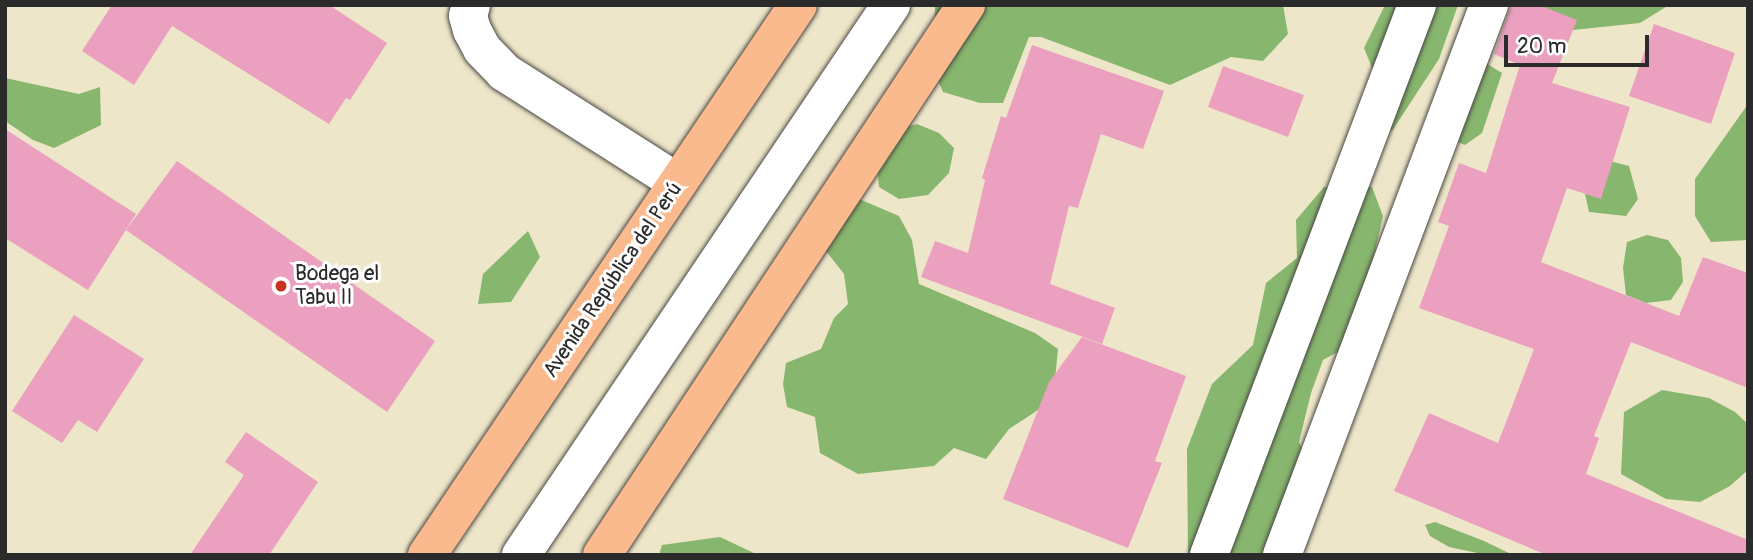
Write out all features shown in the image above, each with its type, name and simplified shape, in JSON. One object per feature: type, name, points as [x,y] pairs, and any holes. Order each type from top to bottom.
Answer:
[{"type":"highway","name":"Avenida República del Perú","points":[[427,555],[798,5]]},
{"type":"highway","points":[[602,555],[966,5]]},
{"type":"street","points":[[471,5],[468,16],[472,30],[482,49],[504,72],[678,183]]},
{"type":"street","points":[[521,555],[891,5]]},
{"type":"street","points":[[1209,555],[1417,5]]},
{"type":"street","points":[[1282,555],[1489,5]]},
{"type":"green space","points":[[935,5],[1283,5],[1288,34],[1263,61],[1231,57],[1170,85],[1041,37],[1029,37],[1003,103],[980,103],[943,92],[934,72]]},
{"type":"green space","points":[[1385,5],[1458,5],[1439,59],[1392,131],[1378,117],[1383,95],[1364,48]]},
{"type":"green space","points":[[1538,5],[1669,5],[1640,23],[1573,30]]},
{"type":"green space","points":[[1474,56],[1502,73],[1482,133],[1465,145],[1450,139]]},
{"type":"green space","points":[[5,78],[79,94],[100,87],[101,125],[54,148],[33,140],[5,121]]},
{"type":"green space","points":[[1748,104],[1748,240],[1711,242],[1695,216],[1695,179]]},
{"type":"green space","points":[[917,124],[939,133],[954,148],[949,173],[928,195],[899,199],[879,187],[876,155],[890,132]]},
{"type":"green space","points":[[1598,158],[1629,166],[1638,199],[1626,216],[1589,212],[1583,185]]},
{"type":"green space","points":[[1324,187],[1372,187],[1383,216],[1354,343],[1323,360],[1311,393],[1299,442],[1317,484],[1277,555],[1188,555],[1187,449],[1212,384],[1253,345],[1266,283],[1297,258],[1296,220]]},
{"type":"green space","points":[[852,196],[899,216],[912,240],[919,284],[1035,333],[1058,349],[1053,400],[1009,429],[986,459],[954,448],[934,466],[858,474],[820,453],[815,417],[787,407],[783,384],[786,363],[821,349],[834,318],[848,304],[844,274],[826,251]]},
{"type":"green space","points":[[528,231],[540,257],[511,302],[478,304],[483,274]]},
{"type":"green space","points":[[1647,235],[1668,240],[1681,258],[1683,282],[1671,300],[1646,303],[1626,295],[1623,268],[1627,242]]},
{"type":"green space","points":[[1662,390],[1709,398],[1735,412],[1748,424],[1748,470],[1730,486],[1700,502],[1666,499],[1621,474],[1624,412]]},
{"type":"green space","points":[[1435,522],[1513,555],[1487,555],[1449,547],[1430,536],[1425,525]]},
{"type":"green space","points":[[720,537],[758,555],[659,555],[662,545]]},
{"type":"building","points":[[112,5],[329,5],[387,43],[350,100],[346,98],[329,124],[172,26],[134,85],[82,51]]},
{"type":"building","points":[[1511,5],[1539,5],[1577,20],[1552,83],[1630,107],[1601,199],[1567,188],[1541,262],[1679,316],[1703,257],[1748,273],[1748,388],[1631,342],[1594,436],[1599,438],[1586,474],[1748,540],[1748,555],[1547,555],[1394,491],[1429,413],[1498,443],[1534,349],[1419,308],[1449,226],[1438,222],[1459,163],[1486,173],[1520,65],[1494,54]]},
{"type":"building","points":[[1654,24],[1735,53],[1711,124],[1629,96]]},
{"type":"building","points":[[1032,45],[1164,91],[1143,149],[1101,134],[1078,208],[1069,206],[1050,284],[1115,308],[1102,344],[921,277],[935,241],[968,253],[985,180],[982,178],[1001,116],[1006,118]]},
{"type":"building","points":[[1223,66],[1304,95],[1288,137],[1208,107]]},
{"type":"building","points":[[5,129],[136,214],[88,290],[5,238]]},
{"type":"building","name":"Bodega el Tabu II","points":[[177,161],[435,341],[387,412],[126,230]]},
{"type":"building","points":[[74,315],[144,359],[97,432],[78,420],[62,443],[12,411]]},
{"type":"building","points":[[1082,337],[1186,376],[1155,461],[1162,463],[1128,548],[1003,499],[1049,382]]},
{"type":"building","points":[[246,432],[318,482],[269,555],[190,555],[244,475],[225,462]]},
{"type":"place","name":"Bodega el Tabu II","points":[[281,286]]}]
